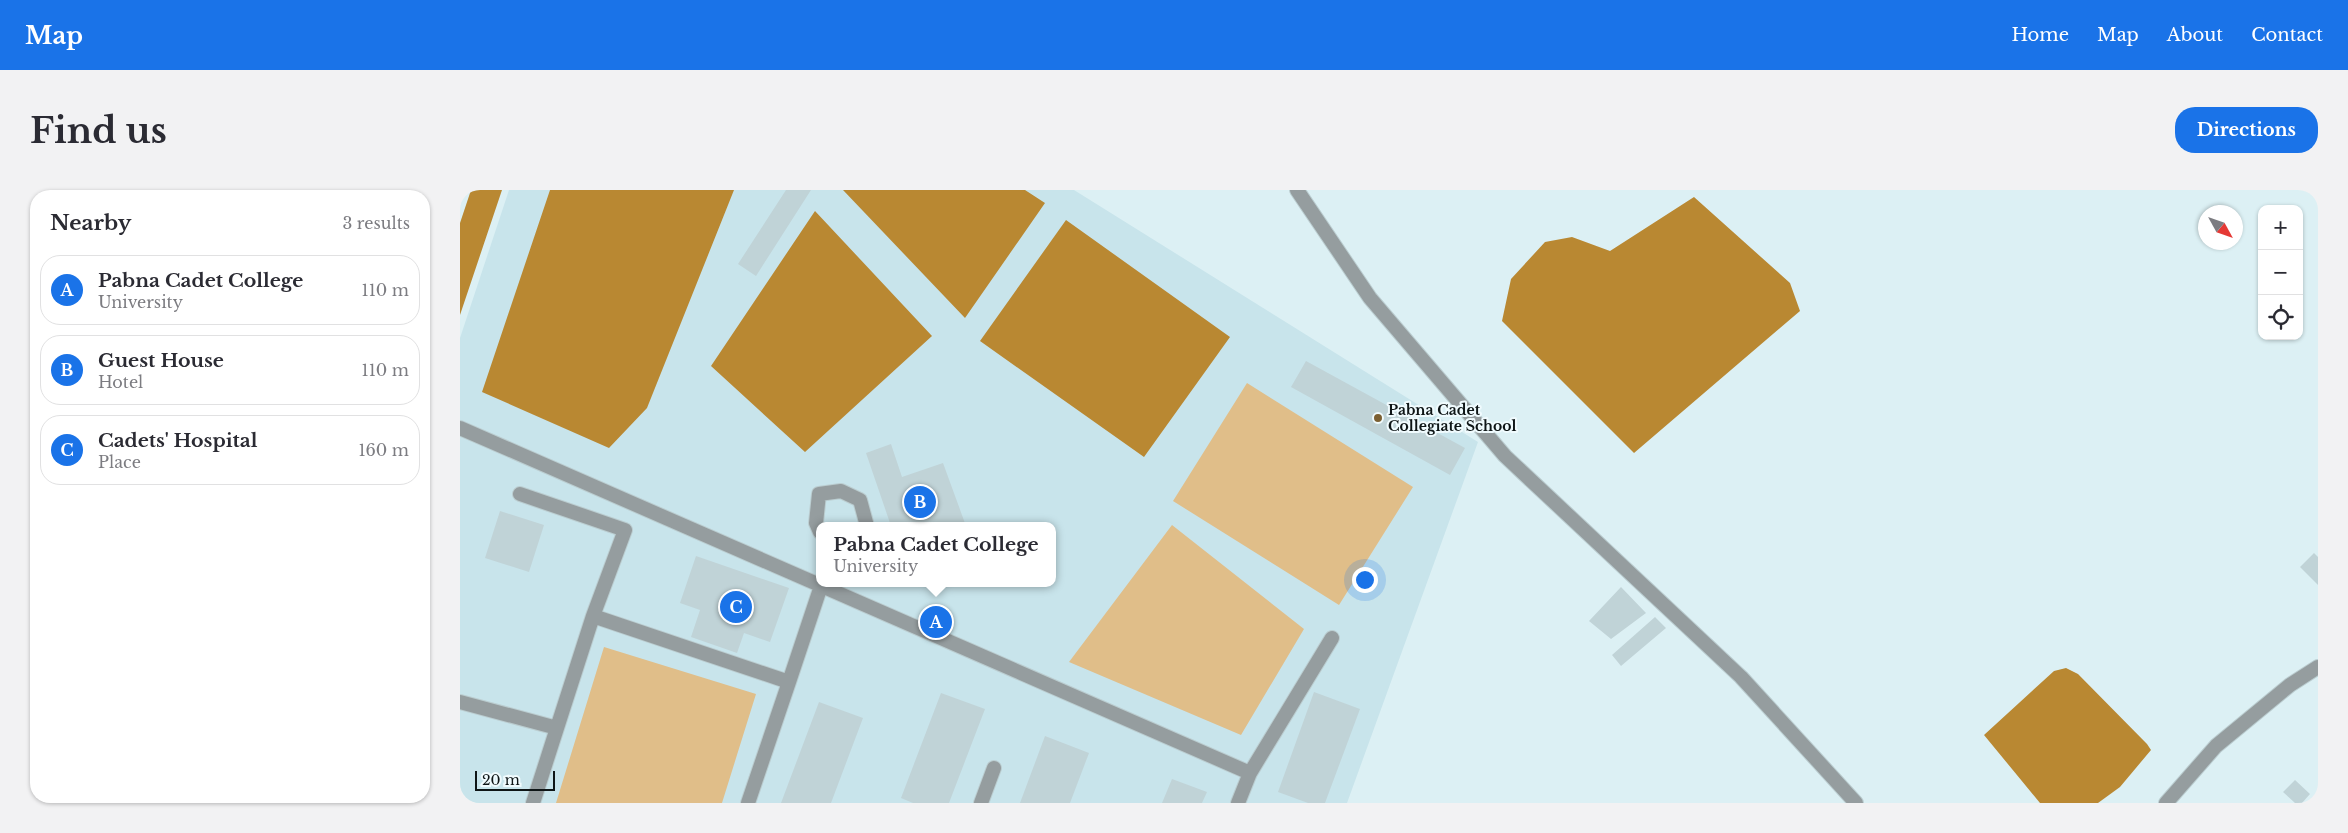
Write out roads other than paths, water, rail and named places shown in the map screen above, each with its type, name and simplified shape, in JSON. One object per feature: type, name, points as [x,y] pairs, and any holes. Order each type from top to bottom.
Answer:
[{"type":"street","points":[[1296,190],[1370,298],[1505,456],[1741,677],[1856,803]]},
{"type":"street","points":[[460,428],[816,581]]},
{"type":"street","points":[[816,522],[819,494],[841,491],[860,500],[866,522]]},
{"type":"street","points":[[520,494],[625,530],[593,616],[533,803]]},
{"type":"street","points":[[748,803],[821,587]]},
{"type":"street","points":[[829,587],[1250,773]]},
{"type":"street","points":[[593,616],[789,682]]},
{"type":"street","points":[[1238,803],[1250,773],[1332,638]]},
{"type":"street","points":[[2166,803],[2216,746],[2290,685],[2318,667]]},
{"type":"street","points":[[460,702],[557,728]]},
{"type":"street","points":[[981,803],[994,768]]},
{"type":"place","name":"Pabna Cadet Collegiate School","points":[[1378,418]]},
{"type":"place","name":"Guest House","points":[[920,502]]},
{"type":"place","name":"Cadets' Hospital","points":[[736,607]]},
{"type":"place","name":"Pabna Cadet College","points":[[936,622]]}]
